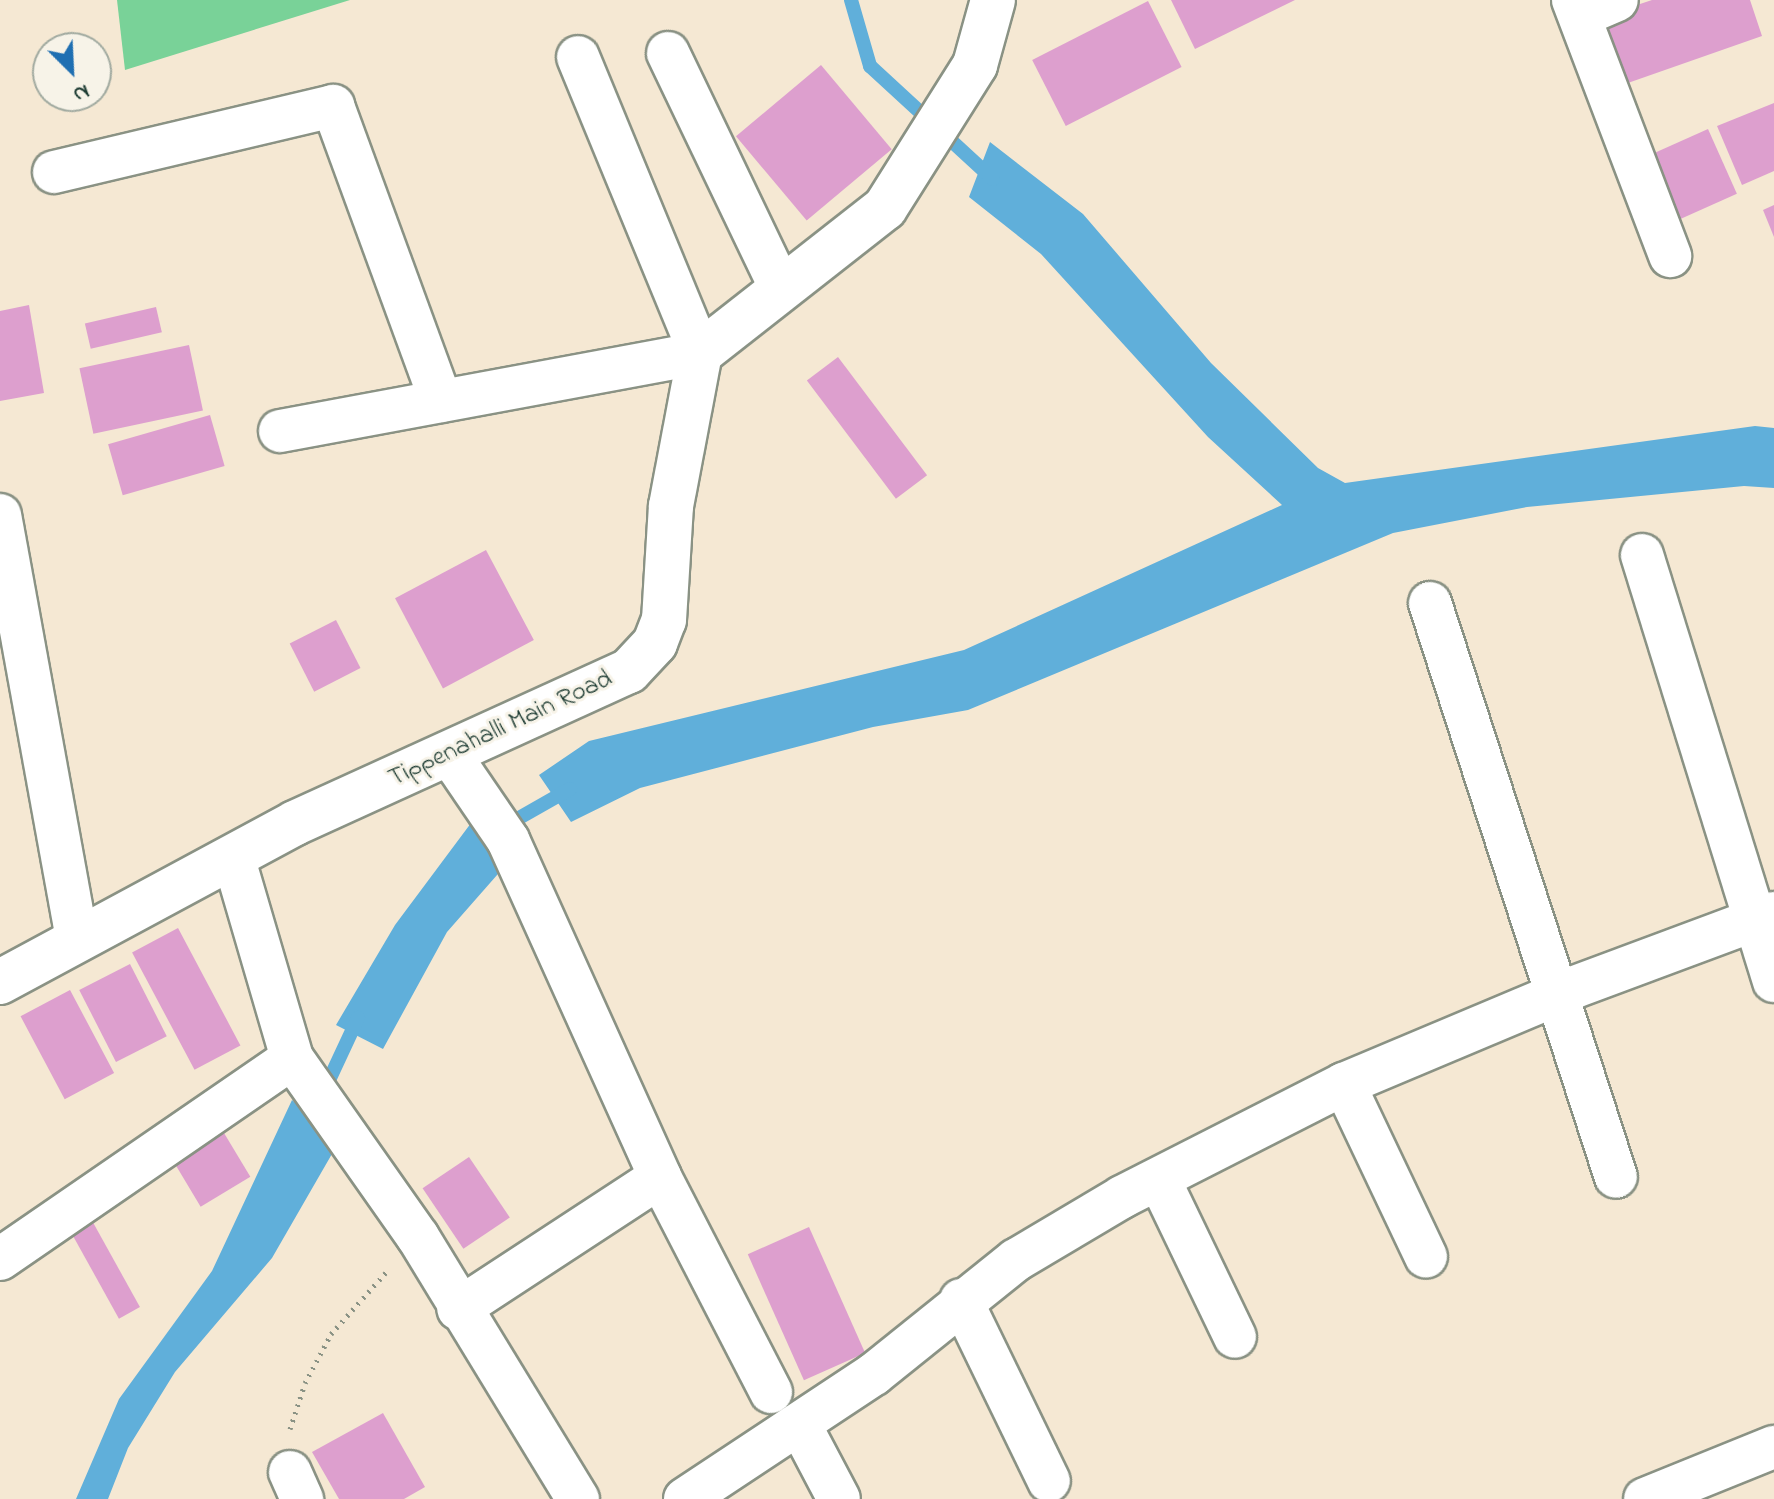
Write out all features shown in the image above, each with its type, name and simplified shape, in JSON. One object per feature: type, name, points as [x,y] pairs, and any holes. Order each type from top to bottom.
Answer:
[{"type":"street","points":[[280,431],[700,353],[885,208],[975,65],[993,0]]},
{"type":"street","points":[[1590,5],[1670,256]]},
{"type":"street","points":[[668,53],[781,289]]},
{"type":"street","points":[[578,57],[700,353]]},
{"type":"street","points":[[54,172],[333,106],[441,401]]},
{"type":"street","name":"Tippenahalli Main Road","points":[[0,982],[295,823],[629,671],[655,643],[664,620],[671,506],[700,353]]},
{"type":"street","points":[[0,515],[9,619],[77,938]]},
{"type":"street","points":[[1642,555],[1764,917],[1774,981]]},
{"type":"street","points":[[1430,603],[1616,1177]]},
{"type":"street","points":[[450,755],[504,835],[660,1177],[771,1392]]},
{"type":"street","points":[[233,856],[296,1064],[418,1237],[458,1309],[578,1499]]},
{"type":"street","points":[[685,1499],[801,1427],[885,1365],[961,1300],[1016,1260],[1159,1179],[1344,1084],[1557,995],[1764,917]]},
{"type":"street","points":[[0,1259],[296,1064]]},
{"type":"street","points":[[1344,1084],[1426,1257]]},
{"type":"street","points":[[458,1309],[660,1177]]},
{"type":"street","points":[[1159,1179],[1235,1337]]},
{"type":"street","points":[[961,1300],[1049,1481]]},
{"type":"street","points":[[801,1427],[839,1499]]},
{"type":"street","points":[[1645,1499],[1774,1447]]},
{"type":"path","points":[[296,1485],[290,1425],[331,1334],[418,1237]]},
{"type":"green space","points":[[117,0],[350,0],[125,70]]},
{"type":"water","points":[[990,142],[1083,214],[1211,363],[1318,468],[1345,483],[1755,426],[1774,428],[1774,488],[1744,486],[1527,507],[1393,533],[968,710],[873,727],[640,788],[571,822],[539,775],[589,741],[964,650],[1282,505],[1208,437],[1041,254],[969,197]]},
{"type":"water","points":[[477,815],[511,859],[447,932],[383,1049],[336,1025],[395,925]]},
{"type":"water","points":[[292,1100],[340,1140],[272,1258],[175,1372],[128,1448],[108,1499],[76,1499],[119,1399],[212,1271]]},
{"type":"building","points":[[1171,0],[1295,0],[1195,49]]},
{"type":"building","points":[[1652,0],[1750,0],[1762,36],[1625,84],[1601,17]]},
{"type":"building","points":[[1148,1],[1182,67],[1066,126],[1032,60]]},
{"type":"building","points":[[821,65],[892,149],[807,221],[736,136]]},
{"type":"building","points":[[1774,103],[1774,171],[1742,185],[1717,126]]},
{"type":"building","points":[[1708,129],[1737,194],[1672,223],[1643,158]]},
{"type":"building","points":[[1774,205],[1774,237],[1763,210]]},
{"type":"building","points":[[29,305],[44,393],[0,401],[0,311]]},
{"type":"building","points":[[156,307],[162,332],[91,349],[85,323]]},
{"type":"building","points":[[189,345],[203,411],[93,434],[79,368]]},
{"type":"building","points":[[838,357],[927,475],[896,499],[807,380]]},
{"type":"building","points":[[210,415],[225,466],[123,495],[108,444]]},
{"type":"building","points":[[486,550],[534,640],[443,688],[395,598]]},
{"type":"building","points":[[336,620],[361,668],[314,692],[290,644]]},
{"type":"building","points":[[178,928],[240,1045],[195,1070],[132,952]]},
{"type":"building","points":[[130,964],[167,1036],[116,1062],[79,990]]},
{"type":"building","points":[[70,990],[114,1073],[65,1099],[21,1016]]},
{"type":"building","points":[[221,1128],[250,1177],[201,1207],[171,1158]]},
{"type":"building","points":[[469,1157],[510,1218],[463,1249],[423,1188]]},
{"type":"building","points":[[90,1217],[140,1307],[119,1319],[69,1229]]},
{"type":"building","points":[[809,1227],[865,1353],[804,1380],[748,1254]]},
{"type":"building","points":[[383,1413],[425,1487],[404,1499],[339,1499],[312,1452]]},
{"type":"waterway","points":[[851,0],[870,66],[993,179]]},
{"type":"waterway","points":[[505,826],[570,789]]},
{"type":"waterway","points":[[323,1093],[358,1018]]}]
